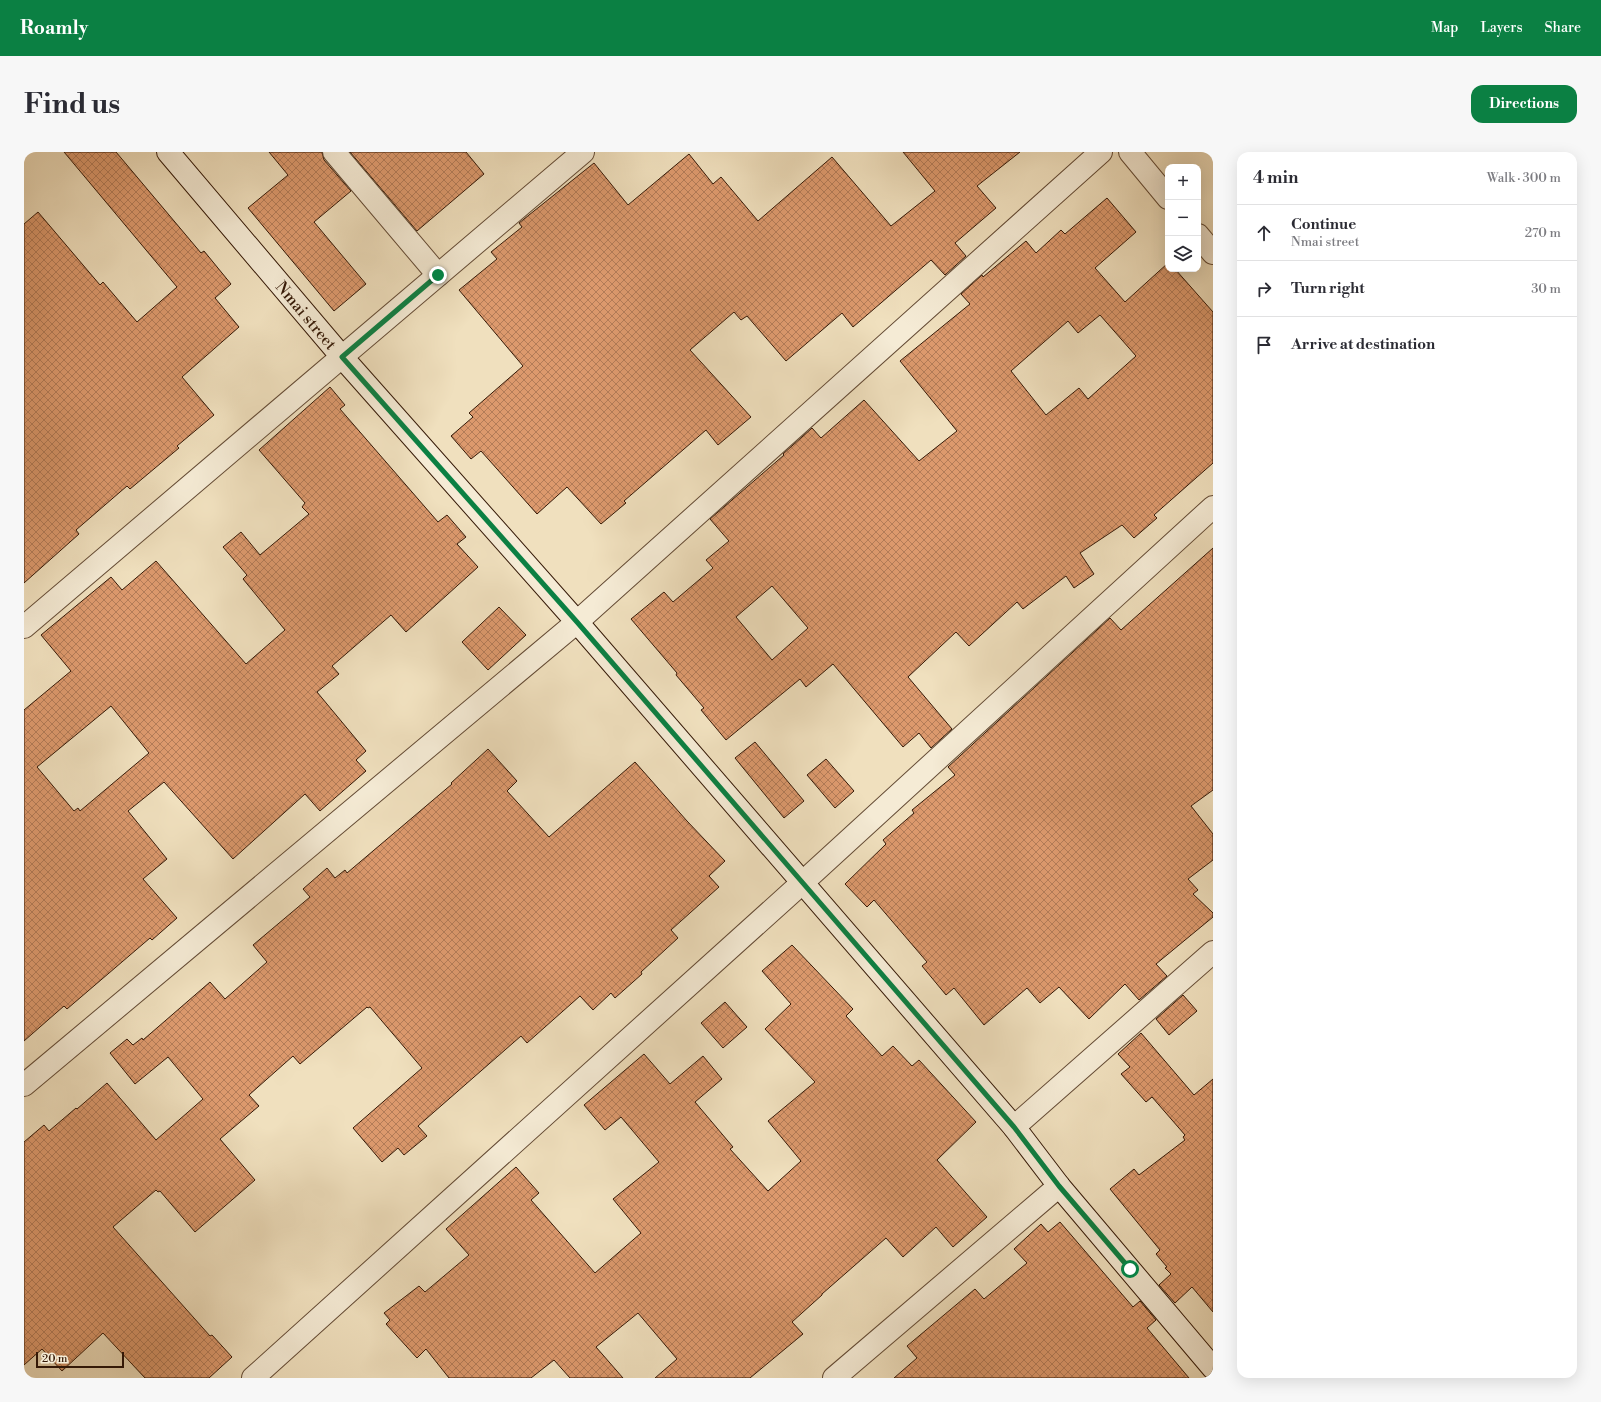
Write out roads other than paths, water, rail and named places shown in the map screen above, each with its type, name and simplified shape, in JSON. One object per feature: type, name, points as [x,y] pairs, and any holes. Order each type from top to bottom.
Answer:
[{"type":"street","name":"Nmai street","points":[[168,152],[342,357],[577,622],[1014,1127],[1059,1186],[1211,1362]]},
{"type":"street","points":[[334,152],[438,275]]},
{"type":"street","points":[[24,627],[583,152]]},
{"type":"street","points":[[24,1085],[577,622],[1101,152]]},
{"type":"street","points":[[1130,152],[1165,194]]},
{"type":"street","points":[[1200,236],[1213,253]]},
{"type":"street","points":[[253,1378],[802,883],[1213,507]]},
{"type":"street","points":[[1014,1127],[1213,952]]},
{"type":"street","points":[[834,1378],[1059,1186]]}]
